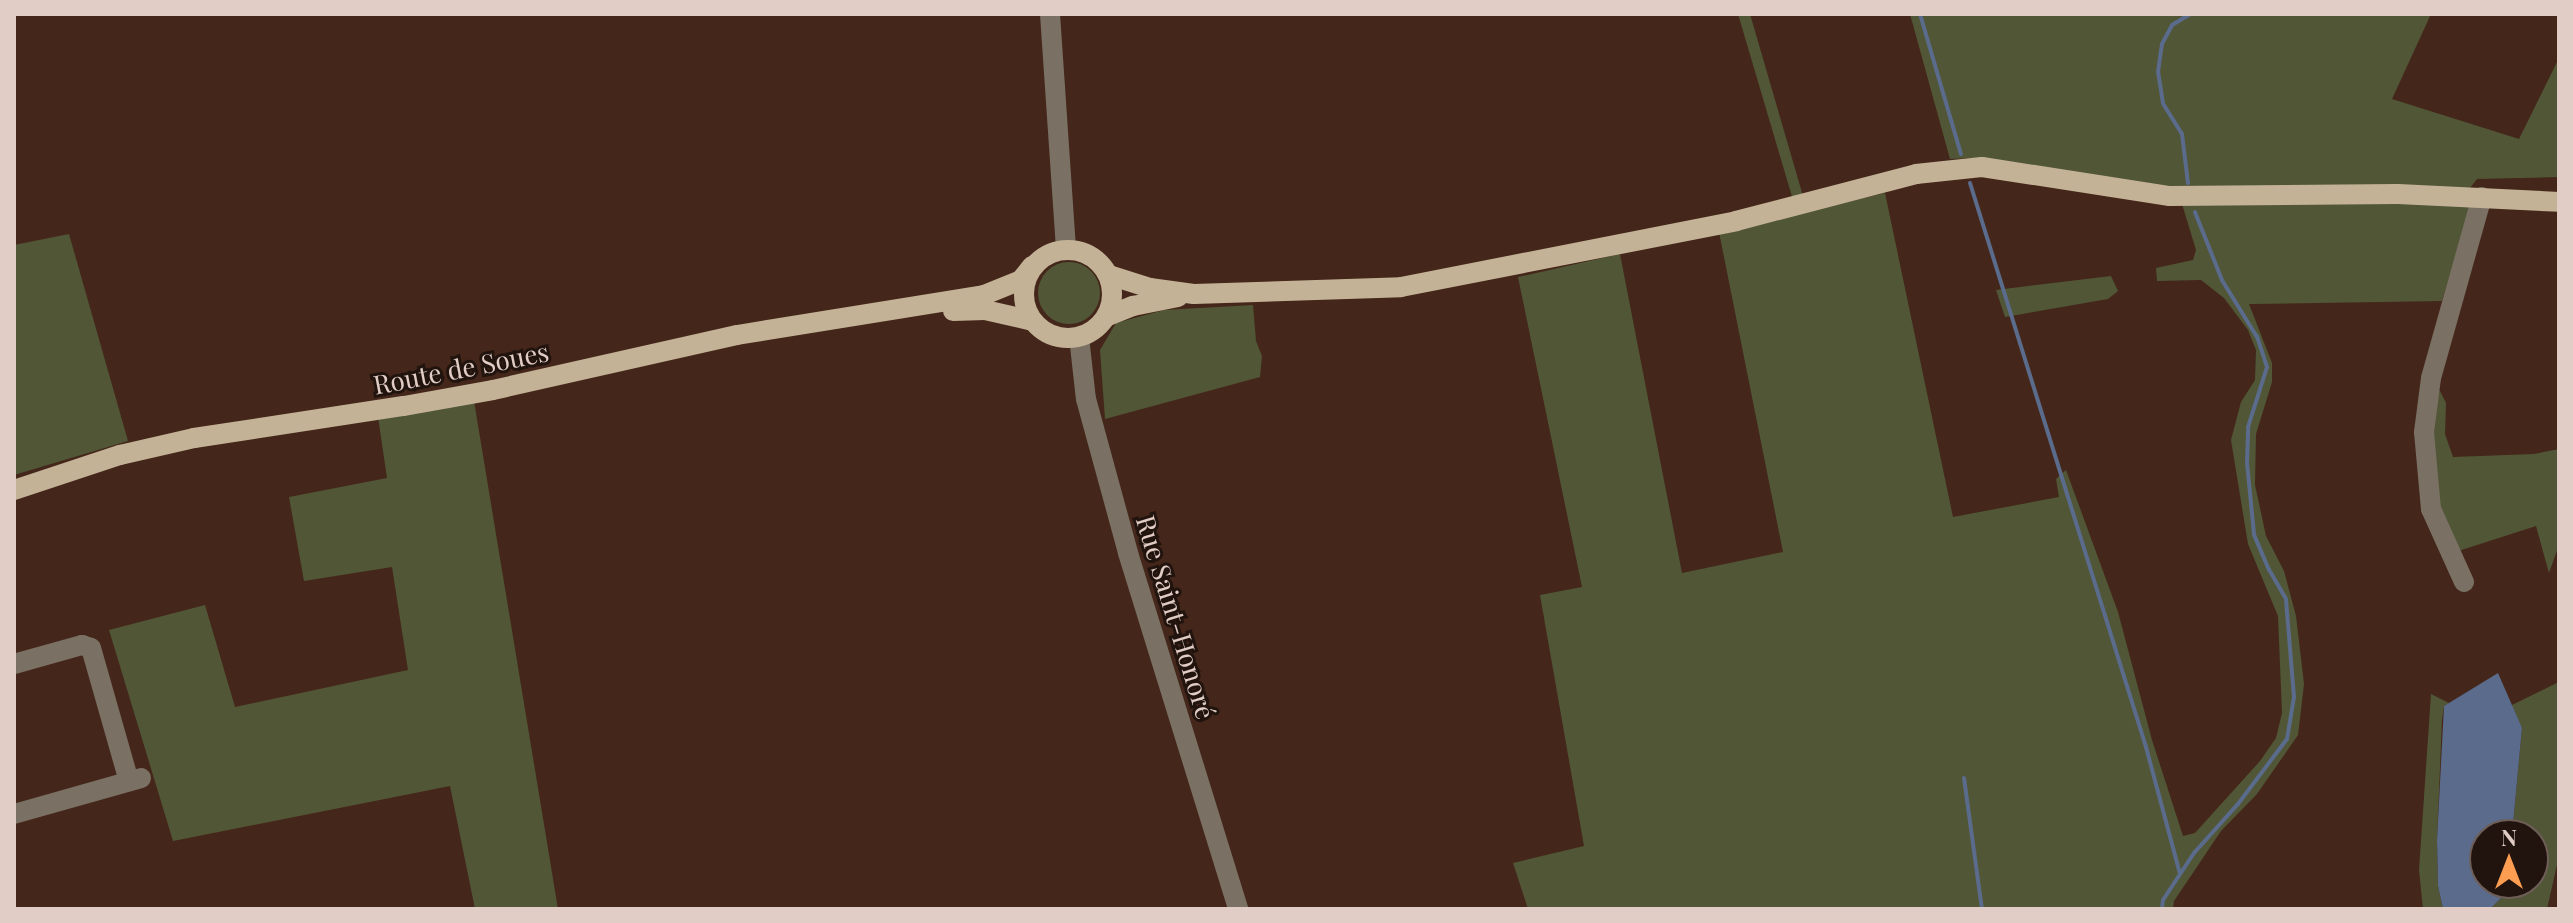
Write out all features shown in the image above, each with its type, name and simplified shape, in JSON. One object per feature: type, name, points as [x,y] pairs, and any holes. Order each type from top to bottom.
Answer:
[{"type":"main road","points":[[1194,294],[1150,288],[1109,275],[1088,253],[1066,249],[1047,254],[1032,266],[1023,295],[1033,321],[1053,334],[1079,337],[1097,328],[1108,316],[1133,306],[1194,294],[1401,287],[1736,221],[1916,174],[1982,167],[2170,196],[2398,194],[2559,202]]},
{"type":"main road","name":"Route de Soues","points":[[14,490],[120,455],[194,438],[493,390],[737,335],[921,307],[998,291],[1021,280],[1032,266]]},
{"type":"main road","points":[[1108,316],[1113,299],[1109,275]]},
{"type":"main road","name":"Route de Soues","points":[[921,307],[943,311],[985,310],[1033,321]]},
{"type":"street","points":[[1050,14],[1066,249]]},
{"type":"street","points":[[2464,582],[2431,509],[2424,432],[2431,378],[2482,197]]},
{"type":"street","name":"Rue Saint-Honoré","points":[[1079,337],[1086,399],[1128,553],[1238,909]]},
{"type":"street","points":[[14,664],[82,645],[91,648],[136,780],[14,814]]},
{"type":"green space","points":[[1738,14],[1750,14],[1803,196],[1793,200]]},
{"type":"green space","points":[[1910,14],[2431,14],[2392,99],[2519,139],[2559,58],[2559,177],[2477,179],[2470,188],[2200,191],[1971,158],[1950,159]]},
{"type":"green space","points":[[1885,193],[1953,517],[2059,497],[2056,479],[2066,470],[2118,612],[2152,740],[2183,836],[2195,833],[2260,761],[2276,738],[2282,713],[2278,616],[2248,544],[2231,440],[2241,402],[2255,380],[2256,350],[2248,330],[2224,298],[2201,280],[2157,281],[2156,268],[2193,260],[2196,250],[2182,204],[2431,201],[2471,205],[2442,301],[2249,304],[2272,363],[2272,382],[2256,434],[2255,485],[2266,536],[2284,571],[2296,616],[2304,684],[2298,735],[2257,794],[2221,831],[2174,901],[2173,909],[1528,909],[1513,863],[1584,846],[1540,595],[1582,587],[1518,277],[1620,254],[1682,573],[1783,552],[1719,232]]},
{"type":"green space","points":[[69,234],[128,441],[14,475],[14,245]]},
{"type":"green space","points":[[1069,262],[1081,264],[1091,271],[1098,281],[1098,305],[1091,315],[1081,322],[1069,324],[1057,322],[1047,315],[1040,305],[1038,293],[1040,281],[1047,271],[1057,264]]},
{"type":"green space","points":[[2111,276],[2118,291],[2108,299],[2005,317],[1996,290]]},
{"type":"green space","points":[[1253,305],[1256,341],[1262,356],[1260,377],[1105,419],[1100,350],[1116,323],[1164,310]]},
{"type":"green space","points":[[2425,387],[2440,391],[2446,403],[2445,434],[2453,457],[2534,454],[2559,449],[2559,545],[2549,573],[2536,526],[2446,555]]},
{"type":"green space","points":[[474,401],[558,909],[475,909],[450,786],[173,841],[109,630],[205,605],[235,707],[408,670],[392,567],[304,581],[289,497],[387,478],[378,417]]},
{"type":"green space","points":[[2559,682],[2559,856],[2547,909],[2490,909],[2500,899],[2549,899],[2549,819],[2513,819],[2522,728],[2510,706]]},
{"type":"green space","points":[[2431,694],[2449,703],[2444,706],[2442,720],[2437,840],[2438,886],[2443,909],[2423,909],[2419,870]]},
{"type":"water","points":[[2498,673],[2522,728],[2513,819],[2469,819],[2469,899],[2500,899],[2490,909],[2443,909],[2438,886],[2437,840],[2444,706]]},
{"type":"waterway","points":[[1920,14],[1961,154]]},
{"type":"waterway","points":[[2188,183],[2182,134],[2163,103],[2158,72],[2162,44],[2172,25],[2190,14]]},
{"type":"waterway","points":[[1970,183],[2146,747],[2180,874]]},
{"type":"waterway","points":[[2162,909],[2163,900],[2194,853],[2238,804],[2287,739],[2294,697],[2286,599],[2269,570],[2254,534],[2247,463],[2248,427],[2267,367],[2257,337],[2222,280],[2195,212]]},
{"type":"waterway","points":[[1964,778],[1982,909]]}]
